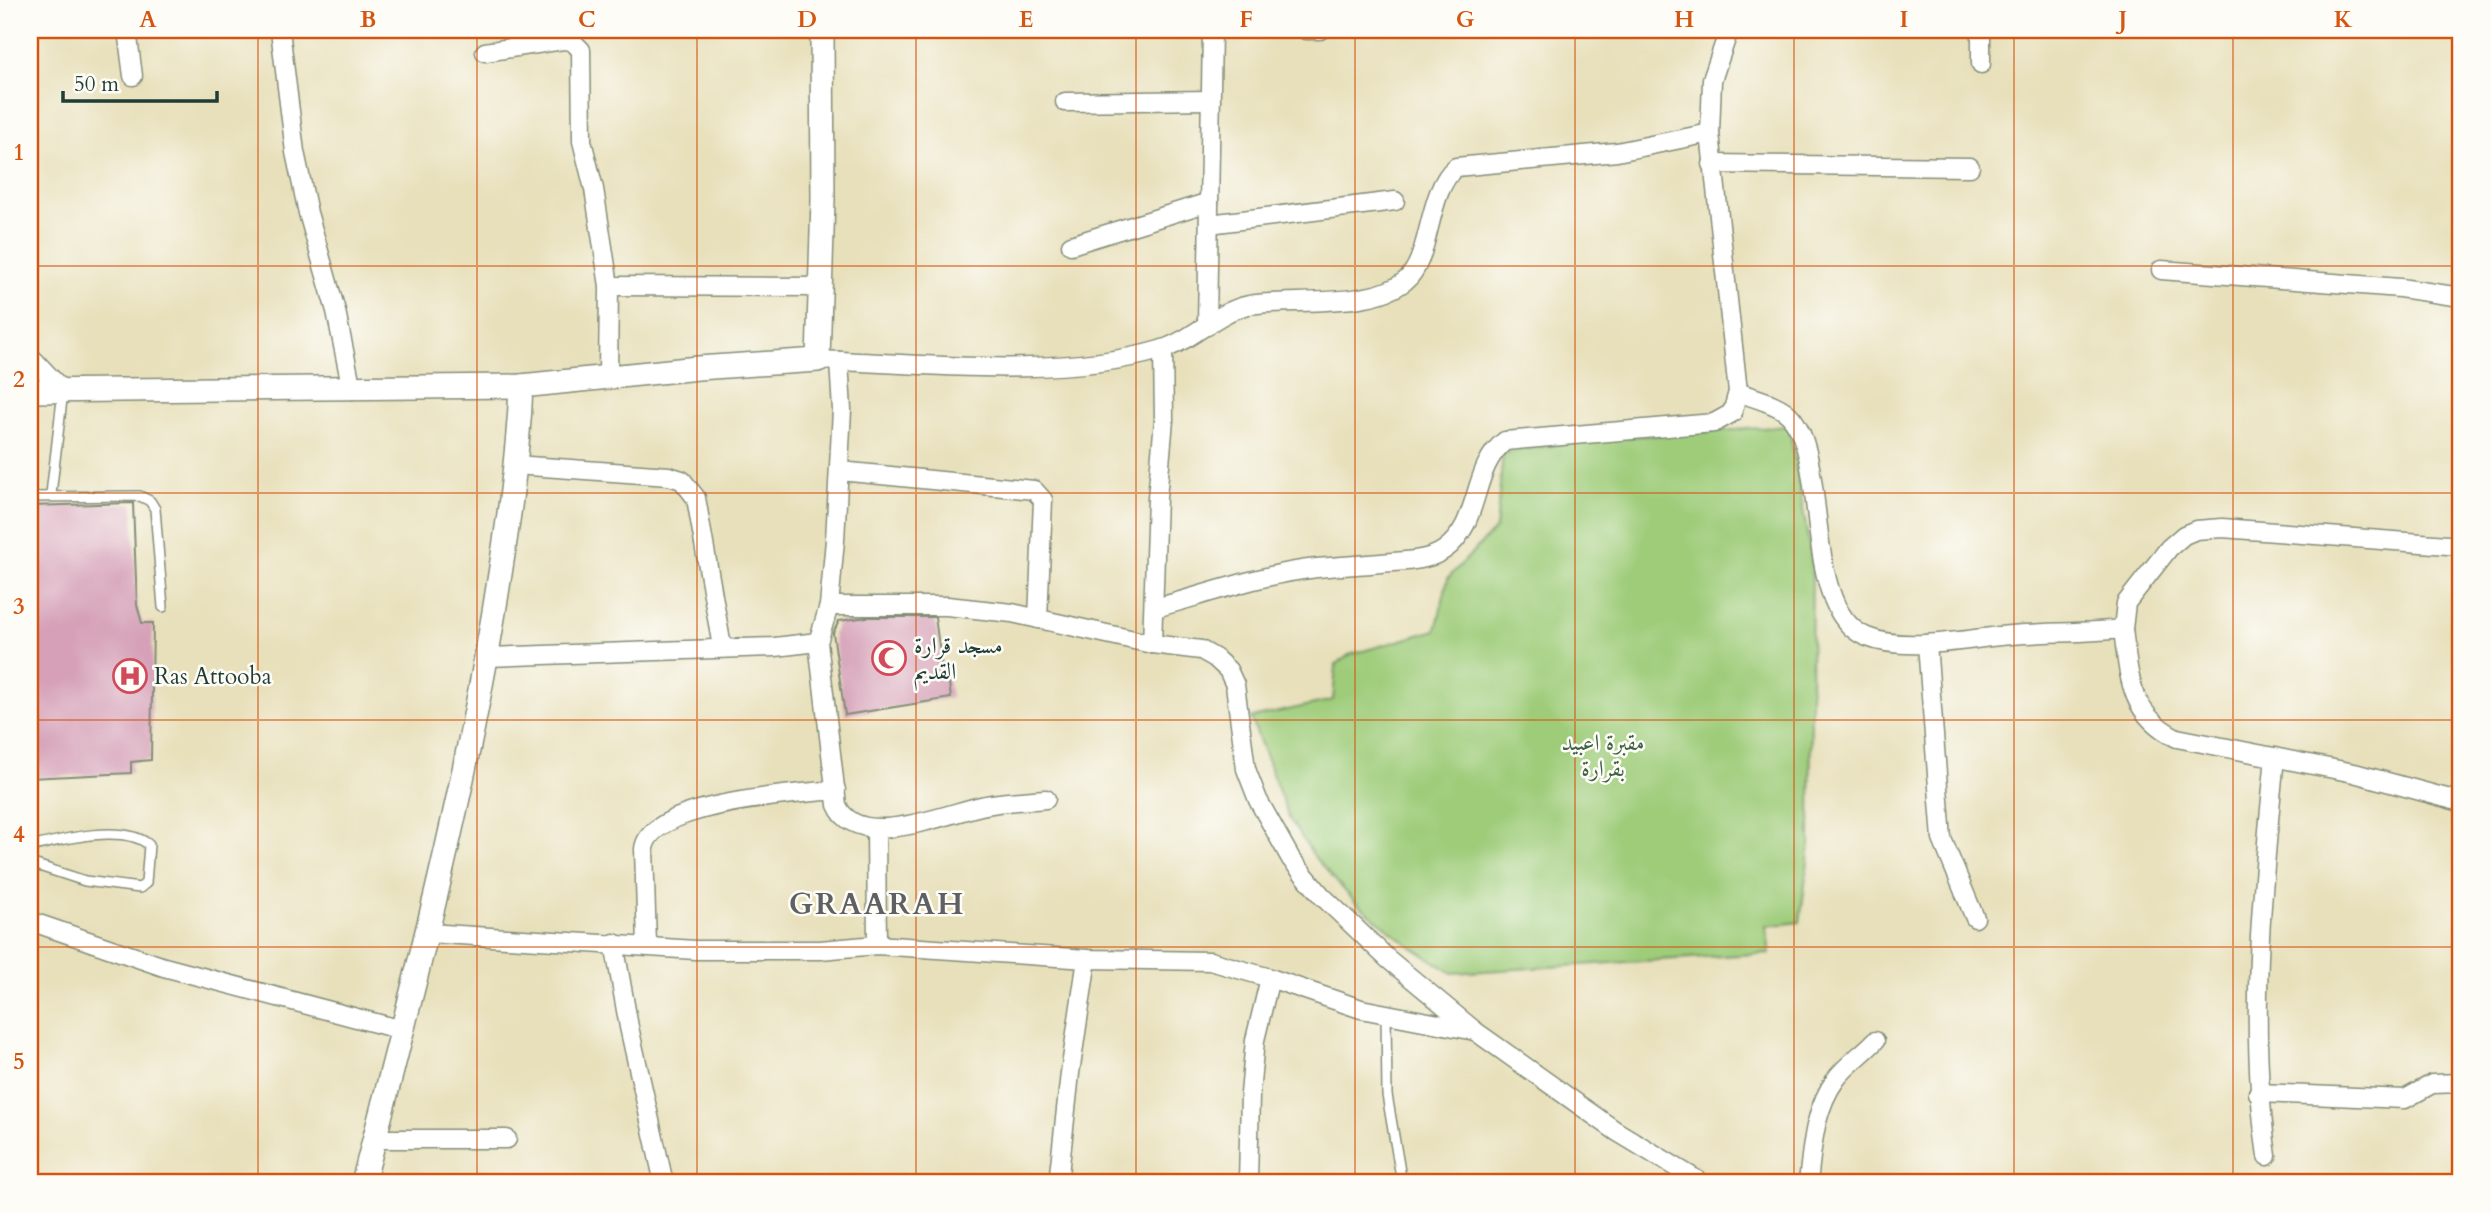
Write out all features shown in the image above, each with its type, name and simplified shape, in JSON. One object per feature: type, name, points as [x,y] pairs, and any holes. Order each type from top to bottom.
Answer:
[{"type":"street","points":[[127,30],[133,76]]},
{"type":"street","points":[[280,30],[295,152],[308,213],[336,311],[352,390]]},
{"type":"street","points":[[822,30],[820,287],[828,360],[842,410],[829,606],[818,642],[837,805],[846,819],[861,828],[876,828],[942,818],[981,806],[1046,799]]},
{"type":"street","points":[[1207,326],[1212,30]]},
{"type":"street","points":[[1306,30],[1320,30]]},
{"type":"street","points":[[1981,30],[1981,64]]},
{"type":"street","points":[[1155,608],[1315,568],[1417,559],[1442,552],[1458,537],[1470,518],[1485,467],[1493,450],[1505,441],[1714,423],[1732,414],[1738,392],[1710,133],[1712,80],[1726,31]]},
{"type":"street","points":[[485,52],[563,40],[572,41],[581,50],[582,141],[594,189],[609,286],[608,376]]},
{"type":"street","points":[[1065,102],[1211,100]]},
{"type":"street","points":[[30,391],[521,387],[608,376],[828,360],[913,365],[1060,364],[1115,360],[1163,349],[1239,307],[1369,295],[1405,281],[1415,266],[1443,183],[1456,167],[1617,152],[1710,133]]},
{"type":"street","points":[[1712,164],[1970,167]]},
{"type":"street","points":[[1209,224],[1395,201]]},
{"type":"street","points":[[1071,245],[1209,202]]},
{"type":"street","points":[[2161,270],[2400,288],[2461,297]]},
{"type":"street","points":[[609,286],[820,287]]},
{"type":"street","points":[[1152,644],[1157,498],[1164,420],[1163,349]]},
{"type":"street","points":[[30,356],[63,391]]},
{"type":"street","points":[[363,1183],[450,841],[487,657],[515,465],[521,387]]},
{"type":"street","points":[[1738,392],[1789,414],[1798,428],[1808,464],[1825,574],[1839,611],[1866,637],[1927,643],[2014,634],[2123,629]]},
{"type":"street","points":[[515,465],[669,476],[682,480],[696,498],[722,647]]},
{"type":"street","points":[[840,471],[1034,490],[1043,500],[1038,619]]},
{"type":"street","points":[[2461,546],[2234,529],[2196,530],[2178,540],[2133,591],[2126,603],[2123,629],[2137,703],[2146,718],[2160,730],[2177,738],[2415,788],[2461,802]]},
{"type":"street","points":[[829,606],[947,606],[1012,612],[1152,644],[1201,650],[1228,670],[1235,685],[1246,769],[1269,824],[1291,859],[1321,895],[1355,928],[1475,1031],[1616,1131],[1702,1183]]},
{"type":"street","points":[[487,657],[818,642]]},
{"type":"street","points":[[1927,643],[1942,839],[1975,918]]},
{"type":"street","points":[[2267,1156],[2258,1093],[2262,885],[2275,757]]},
{"type":"street","points":[[647,945],[644,849],[645,840],[658,827],[734,802],[836,790]]},
{"type":"street","points":[[876,828],[877,944]]},
{"type":"street","points":[[30,921],[164,967],[402,1030]]},
{"type":"street","points":[[428,933],[723,951],[820,950],[877,944],[1087,959],[1210,961],[1361,1009],[1475,1031]]},
{"type":"street","points":[[614,943],[629,1027],[664,1183]]},
{"type":"street","points":[[1058,1183],[1070,1073],[1087,959]]},
{"type":"street","points":[[1248,1183],[1254,1050],[1270,978]]},
{"type":"street","points":[[1808,1183],[1815,1129],[1824,1098],[1837,1077],[1875,1041]]},
{"type":"street","points":[[2258,1093],[2406,1100],[2432,1084],[2461,1083]]},
{"type":"street","points":[[374,1139],[507,1139]]},
{"type":"lane","points":[[51,494],[63,391]]},
{"type":"lane","points":[[30,496],[140,496],[150,501],[155,509],[163,607]]},
{"type":"lane","points":[[30,847],[79,836],[131,835],[149,845],[146,883],[140,888],[85,881],[30,863]]},
{"type":"lane","points":[[1386,1014],[1387,1095],[1402,1183]]},
{"type":"green space","name":"مقبرة اعبيد بقرارة","points":[[1789,426],[1812,563],[1810,845],[1800,922],[1766,926],[1770,953],[1452,973],[1406,943],[1355,902],[1316,859],[1289,818],[1251,718],[1333,700],[1336,665],[1349,655],[1436,630],[1448,578],[1496,528],[1503,453],[1585,440]]},
{"type":"building","points":[[133,503],[137,605],[142,623],[153,623],[151,760],[131,762],[131,773],[30,778],[30,506]]},
{"type":"building","points":[[867,617],[935,617],[943,676],[948,676],[951,698],[845,715],[833,633],[839,621]]},
{"type":"place","name":"مسجد قرارة القديم","points":[[889,658]]},
{"type":"place","name":"Ras Attooba","points":[[130,676]]},
{"type":"district","name":"GRAARAH","points":[[877,904]]}]
